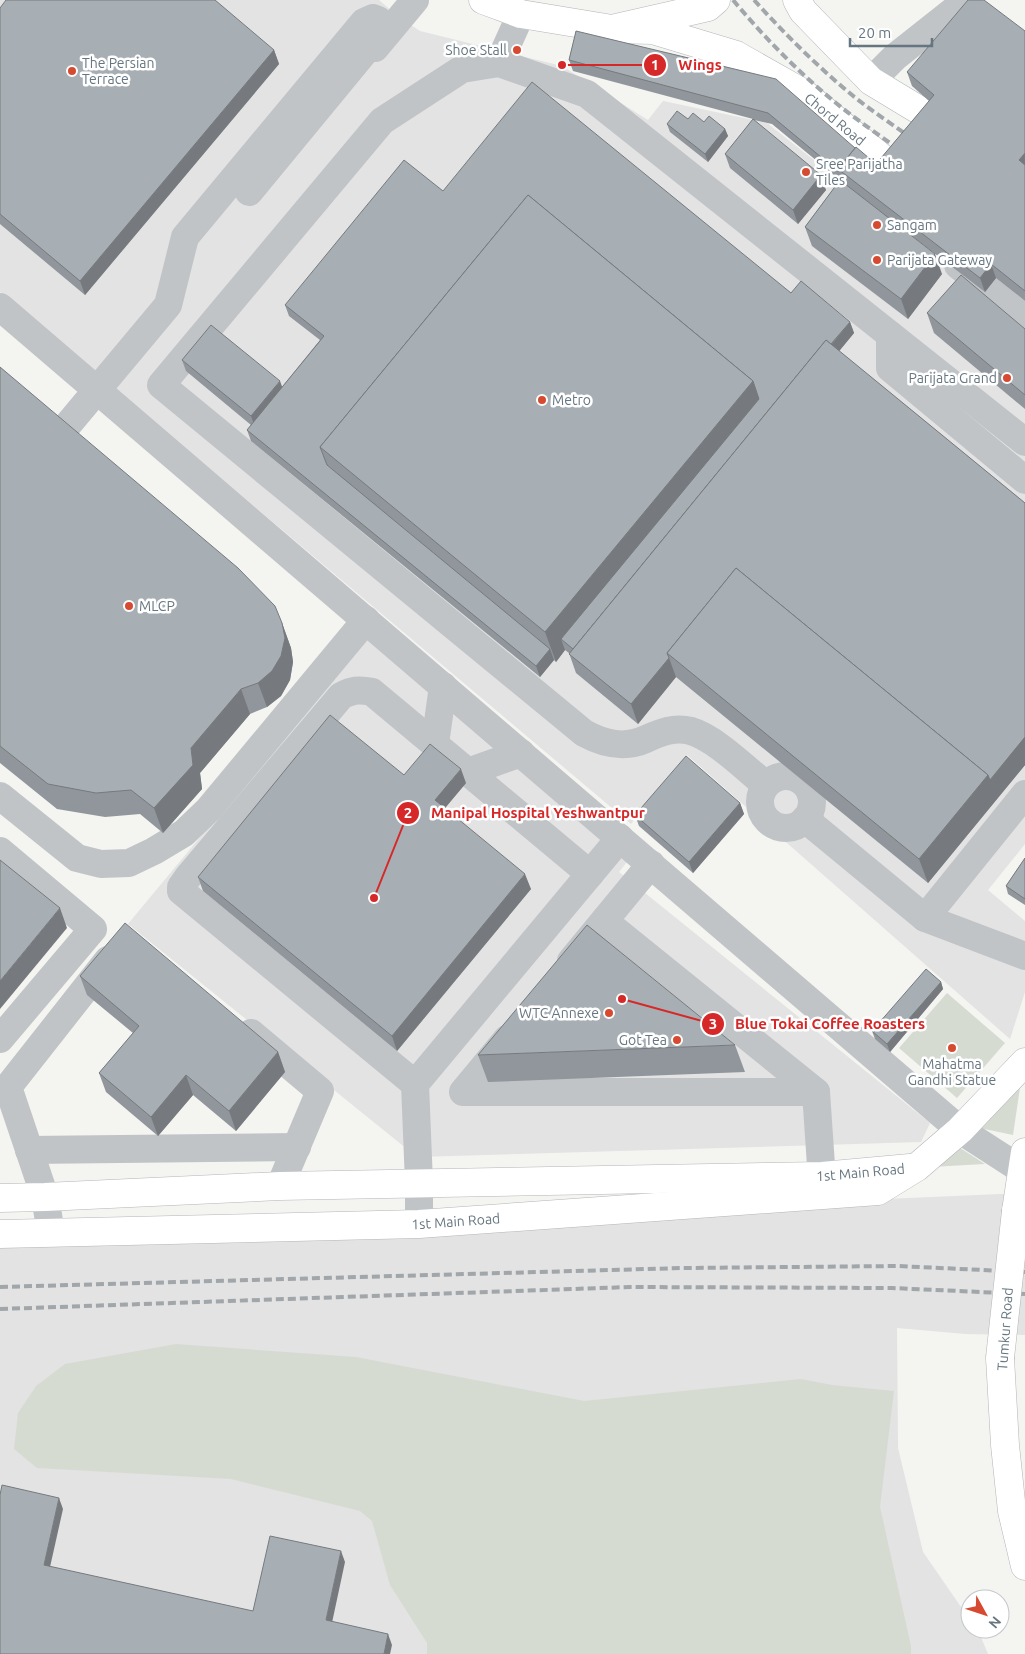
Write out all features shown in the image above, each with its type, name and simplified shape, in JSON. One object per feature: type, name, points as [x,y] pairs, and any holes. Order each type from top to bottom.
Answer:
[{"type":"main road","points":[[483,0],[522,14],[612,29],[708,7],[716,0]]},
{"type":"main road","points":[[797,0],[803,11],[871,81],[924,114],[970,148]]},
{"type":"main road","name":"Chord Road","points":[[612,29],[653,30],[736,55],[803,93],[929,196]]},
{"type":"main road","points":[[960,1130],[1025,1062]]},
{"type":"main road","name":"1st Main Road","points":[[0,1234],[419,1224],[822,1185],[917,1167],[960,1130]]},
{"type":"main road","name":"Tumkur Road","points":[[1024,1161],[1016,1211],[1000,1358],[1005,1445],[1012,1511],[1025,1566]]},
{"type":"main road","name":"1st Main Road","points":[[0,1198],[280,1186],[419,1183],[822,1185]]},
{"type":"lane","points":[[0,506],[168,305],[185,237],[364,22],[373,18],[378,20],[381,29],[380,34],[252,194],[415,0]]},
{"type":"lane","points":[[871,81],[895,57],[967,0]]},
{"type":"lane","points":[[498,64],[522,14]]},
{"type":"lane","points":[[766,785],[708,739],[689,731],[668,730],[634,743],[622,745],[603,742],[584,733],[161,385],[382,122],[462,70],[498,64],[587,94],[1025,442]]},
{"type":"lane","points":[[878,155],[884,190]]},
{"type":"lane","points":[[941,251],[1025,319]]},
{"type":"lane","points":[[0,307],[92,397]]},
{"type":"lane","points":[[0,332],[92,397],[366,620],[960,1130],[1024,1161]]},
{"type":"lane","points":[[890,335],[890,368],[1025,480]]},
{"type":"lane","points":[[0,796],[77,858],[101,864],[129,864],[184,833],[209,809],[366,620]]},
{"type":"lane","points":[[435,744],[443,686]]},
{"type":"lane","points":[[414,1084],[181,891],[181,887],[341,696],[352,690],[372,692],[590,874]]},
{"type":"lane","points":[[468,772],[521,753]]},
{"type":"lane","points":[[784,776],[794,777],[802,782],[809,789],[812,798],[812,808],[805,819],[800,824],[790,828],[779,828],[770,824],[763,815],[759,805],[760,794],[766,785],[774,779],[784,776]]},
{"type":"lane","points":[[925,918],[1025,794]]},
{"type":"lane","points":[[805,819],[925,918],[1025,956]]},
{"type":"lane","points":[[419,1224],[414,1084],[620,838]]},
{"type":"lane","points":[[0,851],[93,929],[0,1039]]},
{"type":"lane","points":[[555,981],[651,864]]},
{"type":"lane","points":[[604,921],[816,1092],[822,1185]]},
{"type":"lane","points":[[51,1232],[45,1197],[8,1087],[124,940]]},
{"type":"lane","points":[[229,1015],[320,1091],[280,1186]]},
{"type":"lane","points":[[524,1018],[463,1092],[816,1092]]},
{"type":"lane","points":[[29,1150],[296,1147]]},
{"type":"shaded area","points":[[0,0],[379,0],[400,18],[420,31],[562,66],[648,120],[663,101],[767,123],[1025,327],[1025,844],[988,890],[1025,921],[1025,992],[1010,1039],[687,755],[631,824],[0,292]]},
{"type":"shaded area","points":[[368,635],[630,858],[619,872],[930,1123],[921,1142],[417,1157],[128,924]]},
{"type":"shaded area","points":[[947,993],[1005,1043],[957,1098],[899,1048]]},
{"type":"shaded area","points":[[1021,1081],[1013,1135],[975,1127]]},
{"type":"shaded area","points":[[957,1146],[985,1164],[931,1167]]},
{"type":"shaded area","points":[[1025,1193],[1025,1335],[966,1334],[897,1328],[898,1448],[923,1552],[960,1606],[960,1639],[982,1639],[988,1654],[0,1654],[0,1228],[771,1204]]},
{"type":"shaded area","points":[[176,1344],[356,1357],[584,1401],[801,1379],[832,1385],[894,1391],[880,1507],[911,1646],[911,1654],[427,1654],[427,1643],[390,1585],[372,1521],[360,1511],[231,1479],[37,1468],[14,1449],[18,1413],[36,1386],[65,1364]]},
{"type":"building","points":[[6,0],[215,0],[274,50],[80,281],[0,214],[0,8]]},
{"type":"building","points":[[968,0],[984,0],[1025,31],[1025,153],[1019,160],[1025,165],[1025,291],[991,264],[980,278],[838,169],[856,147],[876,164],[934,95],[907,72]]},
{"type":"building","points":[[576,31],[776,79],[855,148],[838,169],[839,172],[768,113],[569,60]]},
{"type":"building","points":[[532,82],[791,293],[801,281],[850,322],[831,344],[826,340],[573,649],[561,639],[759,399],[753,381],[528,195],[320,447],[327,465],[550,649],[536,666],[247,430],[324,336],[285,305],[404,160],[443,191]]},
{"type":"building","points":[[677,111],[688,119],[693,113],[704,122],[709,116],[725,129],[705,154],[667,124]]},
{"type":"building","points":[[753,119],[821,175],[793,210],[725,154]]},
{"type":"building","name":"Parijata Gateway","points":[[840,180],[935,254],[901,299],[805,227]]},
{"type":"building","points":[[528,195],[753,381],[545,632],[320,447]]},
{"type":"building","name":"Parijata Grand","points":[[961,275],[1025,329],[1025,395],[927,313]]},
{"type":"building","points":[[211,325],[280,381],[251,416],[182,360]]},
{"type":"building","points":[[826,340],[1025,503],[1025,737],[990,780],[988,775],[736,568],[667,653],[669,658],[631,704],[569,654]]},
{"type":"building","name":"MLCP","points":[[0,367],[238,568],[275,606],[282,623],[285,638],[281,656],[272,671],[258,683],[241,689],[191,748],[193,765],[154,808],[131,790],[96,793],[48,784],[0,746]]},
{"type":"building","points":[[736,568],[988,775],[919,859],[667,653]]},
{"type":"building","points":[[330,715],[404,775],[430,744],[461,769],[435,800],[525,874],[392,1036],[198,877]]},
{"type":"building","points":[[686,756],[740,803],[689,862],[635,815]]},
{"type":"building","points":[[1025,858],[1025,899],[1006,886]]},
{"type":"building","points":[[0,860],[60,908],[0,981]]},
{"type":"building","points":[[125,923],[278,1052],[229,1111],[186,1075],[151,1117],[99,1073],[139,1026],[80,976]]},
{"type":"building","name":"WTC Annexe","points":[[587,925],[735,1045],[478,1055]]},
{"type":"building","points":[[926,969],[941,982],[887,1044],[872,1031]]},
{"type":"building","points":[[2,1485],[59,1498],[44,1565],[253,1611],[270,1536],[341,1551],[326,1620],[388,1634],[384,1654],[0,1654],[0,1495]]},
{"type":"railway","points":[[733,0],[769,41],[808,79],[844,110],[904,153]]},
{"type":"railway","points":[[754,0],[798,46],[834,79],[862,103],[914,140]]},
{"type":"railway","points":[[0,1287],[684,1268],[898,1266],[1025,1272]]},
{"type":"railway","points":[[0,1309],[630,1287],[892,1288],[1025,1294]]},
{"type":"place","name":"Shoe Stall","points":[[517,50]]},
{"type":"place","name":"Wings","points":[[562,65]]},
{"type":"place","name":"The Persian Terrace","points":[[72,71]]},
{"type":"place","name":"Sree Parijatha Tiles","points":[[806,172]]},
{"type":"place","name":"Sangam","points":[[877,225]]},
{"type":"place","name":"Parijata Gateway","points":[[877,260]]},
{"type":"place","name":"Parijata Grand","points":[[1007,378]]},
{"type":"place","name":"Metro","points":[[542,400]]},
{"type":"place","name":"MLCP","points":[[129,606]]},
{"type":"place","name":"Manipal Hospital Yeshwantpur","points":[[374,898]]},
{"type":"place","name":"Blue Tokai Coffee Roasters","points":[[622,999]]},
{"type":"place","name":"WTC Annexe","points":[[609,1013]]},
{"type":"place","name":"Got Tea","points":[[677,1040]]},
{"type":"place","name":"Mahatma Gandhi Statue","points":[[952,1048]]}]
